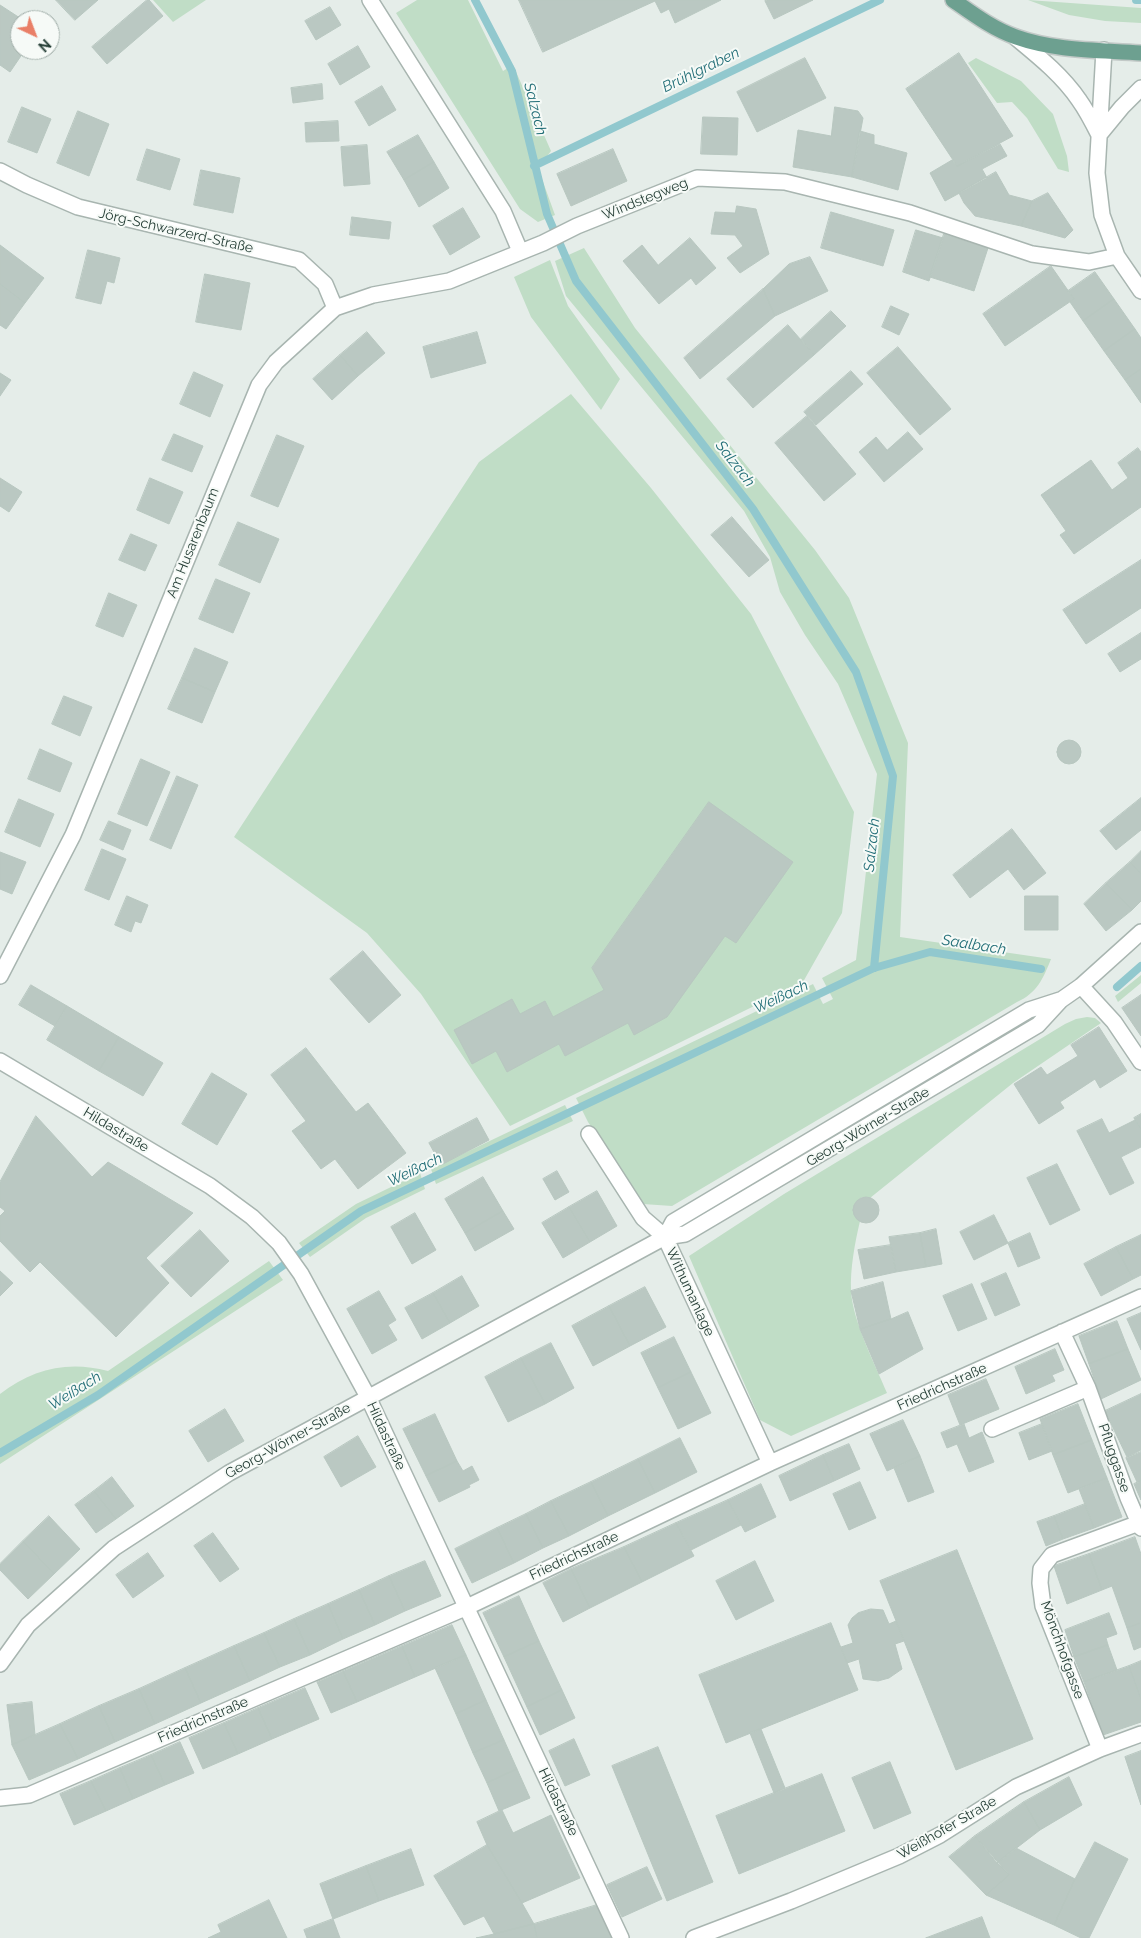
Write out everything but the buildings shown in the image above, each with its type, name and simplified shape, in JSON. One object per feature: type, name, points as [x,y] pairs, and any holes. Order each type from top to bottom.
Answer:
[{"type":"main road","points":[[953,0],[981,20],[1015,37],[1050,46],[1141,53]]},
{"type":"street","points":[[370,0],[503,211],[520,251]]},
{"type":"street","points":[[1015,37],[1043,59],[1067,86],[1079,100],[1099,134]]},
{"type":"street","points":[[1104,50],[1097,173],[1102,215],[1117,256],[1141,291]]},
{"type":"street","points":[[1099,134],[1141,88]]},
{"type":"street","name":"Jörg-Schwarzerd-Straße","points":[[0,171],[26,185],[78,207],[299,260],[325,284],[335,308]]},
{"type":"street","name":"Windstegweg","points":[[520,251],[697,178],[785,182],[910,214],[1032,254],[1089,262],[1117,256]]},
{"type":"street","name":"Am Husarenbaum","points":[[0,976],[74,835],[259,385],[276,362],[335,308],[373,295],[450,280],[520,251]]},
{"type":"street","name":"Georg-Wörner-Straße","points":[[0,1664],[28,1626],[114,1548],[229,1473],[664,1237],[673,1222],[860,1110],[1030,1010],[1061,1000],[1081,986],[1141,932]]},
{"type":"street","points":[[1081,986],[1114,1022],[1140,1061]]},
{"type":"street","name":"Hildastraße","points":[[0,1062],[210,1186],[252,1218],[279,1243],[301,1274],[368,1397],[465,1608],[621,1938]]},
{"type":"street","name":"Withumanlage","points":[[589,1134],[643,1218],[664,1237],[770,1463]]},
{"type":"street","name":"Friedrichstraße","points":[[0,1798],[29,1795],[465,1608],[770,1463],[1141,1297]]},
{"type":"street","name":"Pfluggasse","points":[[1062,1332],[1088,1388],[1128,1498],[1140,1525]]},
{"type":"street","points":[[992,1429],[1088,1388]]},
{"type":"street","name":"Mönchhofgasse","points":[[1100,1749],[1043,1606],[1040,1584],[1041,1568],[1052,1555],[1140,1525]]},
{"type":"street","name":"Weißhofer Straße","points":[[694,1938],[791,1901],[912,1850],[940,1835],[1016,1787],[1100,1749],[1141,1734]]},
{"type":"green space","points":[[153,0],[206,0],[173,22]]},
{"type":"green space","points":[[417,0],[468,0],[503,71],[513,65],[551,151],[538,168],[555,215],[538,222],[520,209],[396,13]]},
{"type":"green space","points":[[1028,0],[1141,8],[1141,23],[1105,21],[1069,15]]},
{"type":"green space","points":[[976,58],[1021,81],[1053,114],[1067,156],[1069,172],[1058,169],[1027,118],[1012,102],[997,103],[968,63]]},
{"type":"green space","points":[[584,248],[635,328],[815,550],[849,598],[908,743],[900,937],[1051,959],[1038,985],[1024,998],[672,1206],[643,1204],[588,1122],[576,1098],[813,984],[823,1004],[833,999],[822,978],[856,960],[877,774],[838,684],[805,635],[780,592],[770,557],[744,511],[566,296],[555,261]]},
{"type":"green space","points":[[550,260],[568,306],[620,379],[601,410],[531,317],[514,277]]},
{"type":"green space","points":[[571,394],[651,488],[751,614],[854,812],[842,913],[803,982],[510,1126],[421,994],[367,933],[234,837],[479,462]]},
{"type":"green space","points":[[1141,975],[1141,983],[1118,1002],[1115,996]]},
{"type":"green space","points":[[1087,1017],[1095,1018],[1101,1023],[1013,1083],[870,1198],[862,1197],[855,1203],[854,1213],[860,1221],[852,1265],[851,1291],[853,1303],[865,1343],[887,1393],[791,1436],[760,1420],[689,1256],[784,1194],[1065,1024]]},
{"type":"green space","points":[[565,1105],[573,1121],[436,1184],[431,1169]]},
{"type":"green space","points":[[420,1173],[425,1189],[366,1218],[310,1257],[299,1243],[356,1204]]},
{"type":"green space","points":[[269,1261],[283,1280],[0,1464],[0,1394],[25,1378],[51,1369],[79,1366],[108,1371]]},
{"type":"waterway","name":"Salzach","points":[[475,0],[512,71],[547,214],[576,281],[753,509],[856,672],[893,776],[874,968]]},
{"type":"waterway","name":"Brühlgraben","points":[[534,166],[880,0]]},
{"type":"waterway","name":"Brühlgraben","points":[[1136,0],[1141,0]]},
{"type":"waterway","name":"Weißach","points":[[0,1453],[98,1395],[361,1211],[874,968],[930,952],[1041,969]]},
{"type":"waterway","name":"Saalbach","points":[[1117,987],[1141,966]]}]
